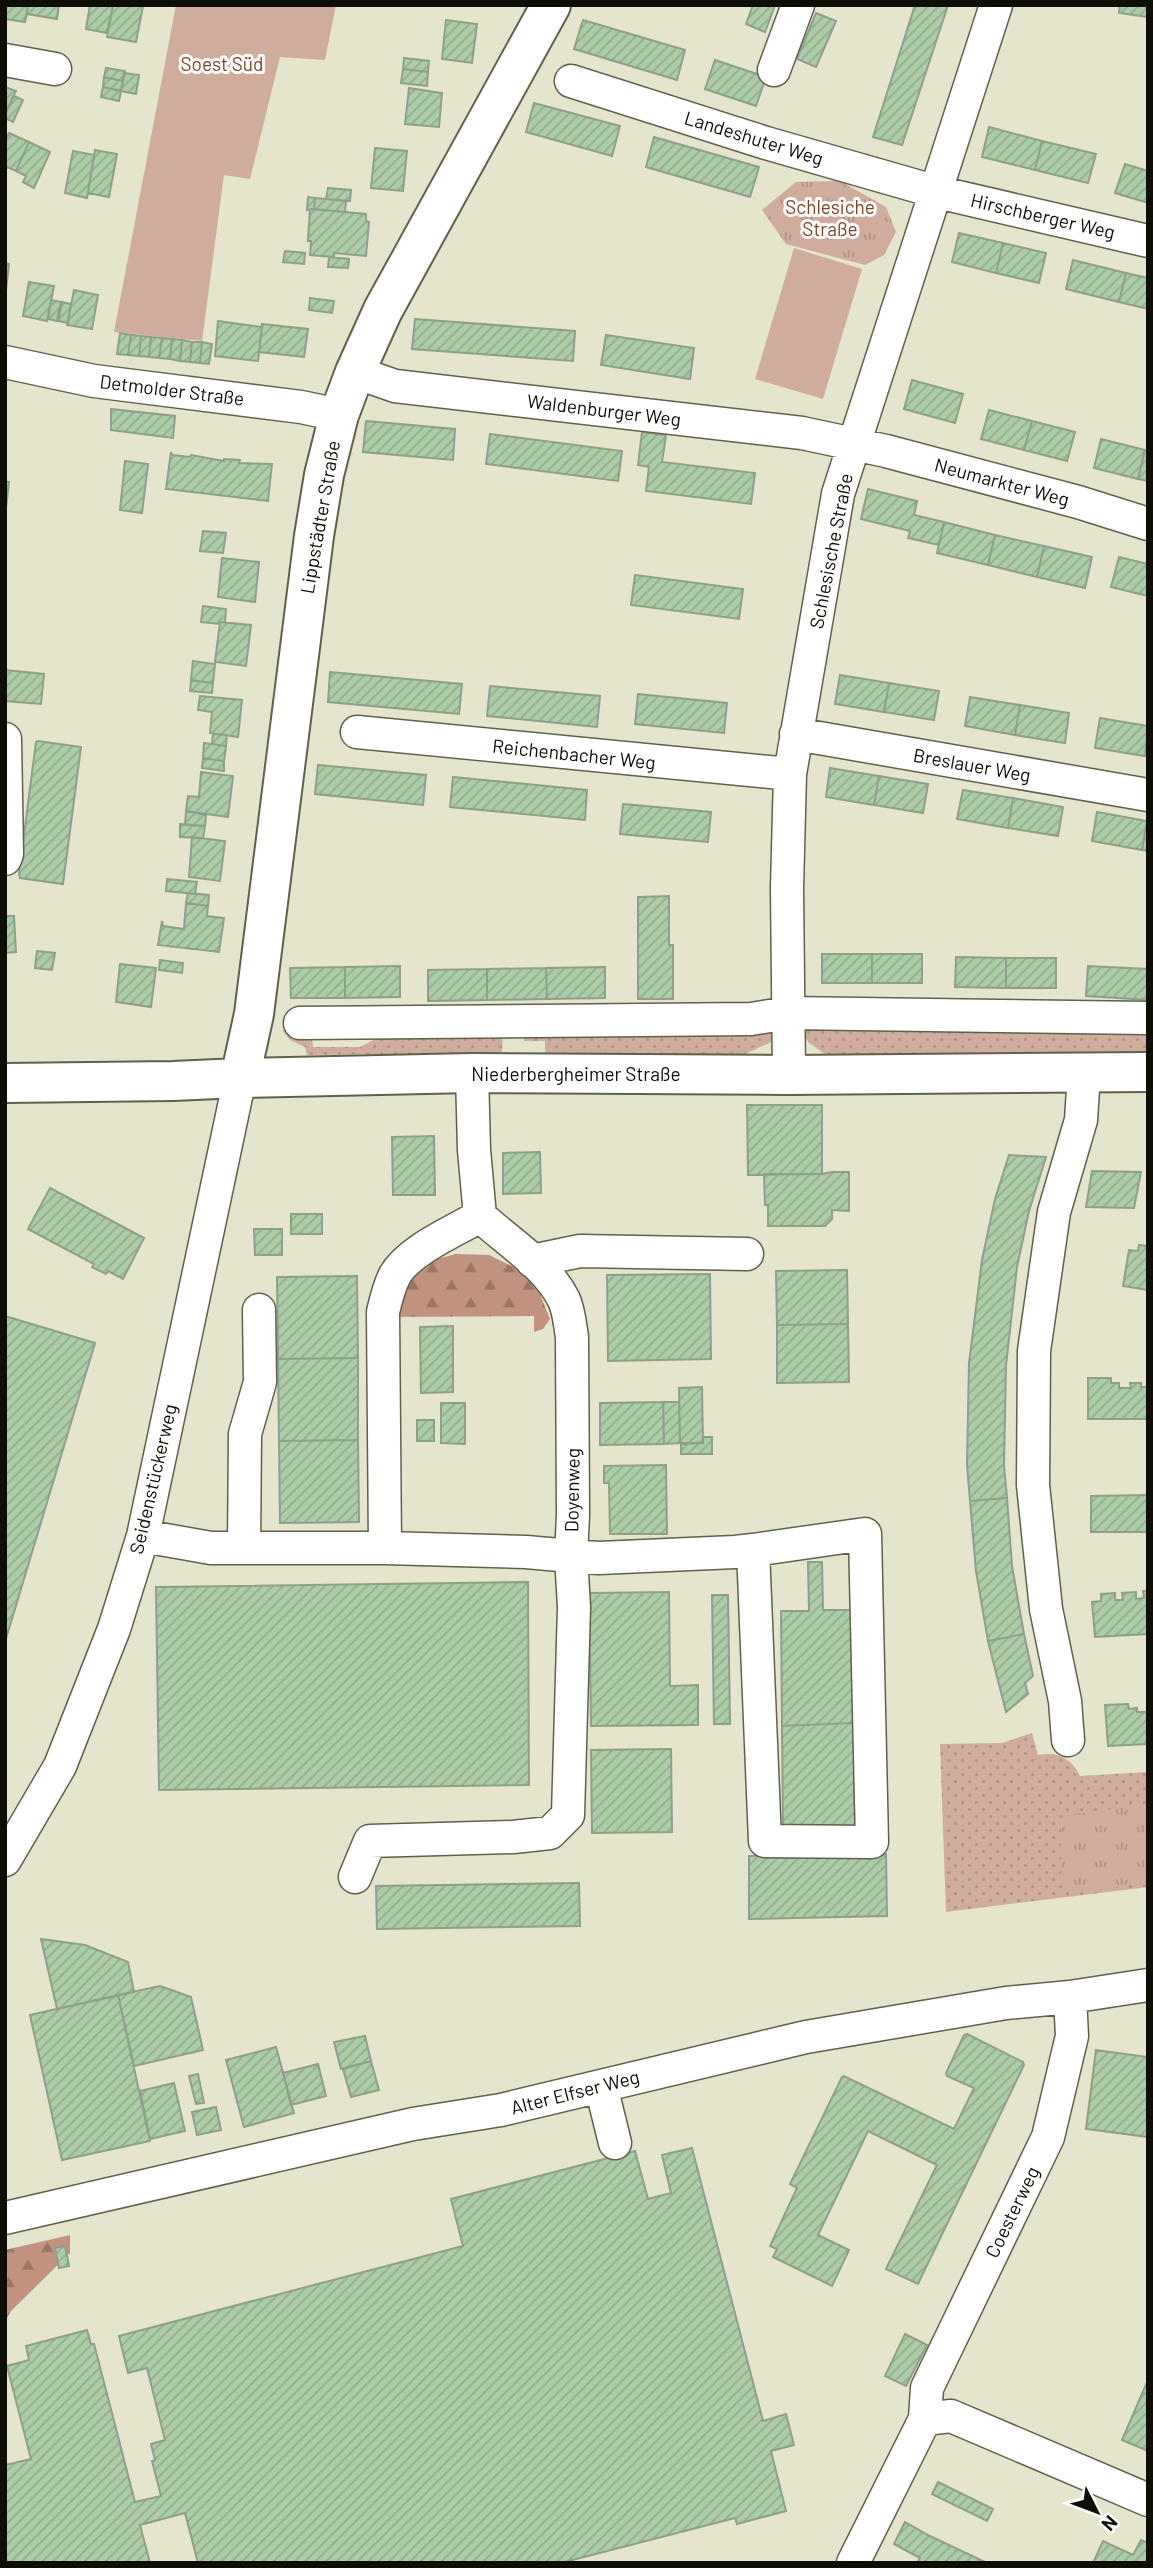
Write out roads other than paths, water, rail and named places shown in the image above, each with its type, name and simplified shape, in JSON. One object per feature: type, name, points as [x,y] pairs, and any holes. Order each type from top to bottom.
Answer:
[{"type":"main road","name":"Lippstädter Straße","points":[[240,1078],[254,1014],[314,536],[324,475],[339,415],[383,310],[551,5]]},
{"type":"main road","name":"Niederbergheimer Straße","points":[[5,1083],[472,1073],[789,1075],[1148,1072]]},
{"type":"street","points":[[774,70],[798,5]]},
{"type":"street","name":"Schlesische Straße","points":[[789,1075],[787,888],[790,774],[838,494],[996,5]]},
{"type":"street","points":[[5,60],[55,69]]},
{"type":"street","name":"Landeshuter Weg","points":[[571,81],[765,144],[937,192]]},
{"type":"street","name":"Hirschberger Weg","points":[[937,192],[1148,242]]},
{"type":"street","name":"Detmolder Straße","points":[[5,362],[94,381],[302,407],[339,415]]},
{"type":"street","name":"Waldenburger Weg","points":[[355,372],[395,386],[802,433],[855,444]]},
{"type":"street","name":"Neumarkter Weg","points":[[855,444],[1065,498],[1148,524]]},
{"type":"street","name":"Reichenbacher Weg","points":[[357,732],[790,774]]},
{"type":"street","name":"Breslauer Weg","points":[[796,734],[1148,795]]},
{"type":"street","points":[[5,739],[5,859]]},
{"type":"street","points":[[300,1023],[751,1019],[788,1013],[1148,1018]]},
{"type":"street","points":[[385,1548],[383,1312],[395,1274],[405,1262],[480,1216],[474,1150],[472,1073]]},
{"type":"street","points":[[1068,1740],[1065,1701],[1046,1609],[1033,1485],[1034,1351],[1054,1212],[1081,1120],[1084,1074]]},
{"type":"street","name":"Seidenstückerweg","points":[[5,1860],[60,1766],[114,1629],[143,1536],[240,1078]]},
{"type":"street","name":"Doyenweg","points":[[143,1536],[211,1548],[385,1548],[570,1556],[573,1515],[572,1337],[566,1303],[532,1261],[480,1216]]},
{"type":"street","points":[[532,1261],[580,1251],[747,1254]]},
{"type":"street","points":[[244,1548],[245,1434],[260,1382],[259,1310]]},
{"type":"street","points":[[355,1877],[370,1841],[513,1837],[550,1833],[568,1815],[574,1607],[570,1556],[599,1558],[753,1550],[865,1534],[872,1842],[765,1840],[753,1550]]},
{"type":"street","name":"Alter Elfser Weg","points":[[5,2218],[412,2124],[501,2110],[806,2037],[1006,2003],[1148,1985]]},
{"type":"street","name":"Coesterweg","points":[[853,2563],[925,2419],[927,2388],[1048,2137],[1072,2036],[1070,1997]]},
{"type":"street","points":[[601,2085],[615,2143]]},
{"type":"street","points":[[925,2419],[951,2416],[1148,2500]]},
{"type":"park label","name":"Soest Süd","points":[[222,64]]},
{"type":"park label","name":"Schlesiche Straße","points":[[830,218]]}]
